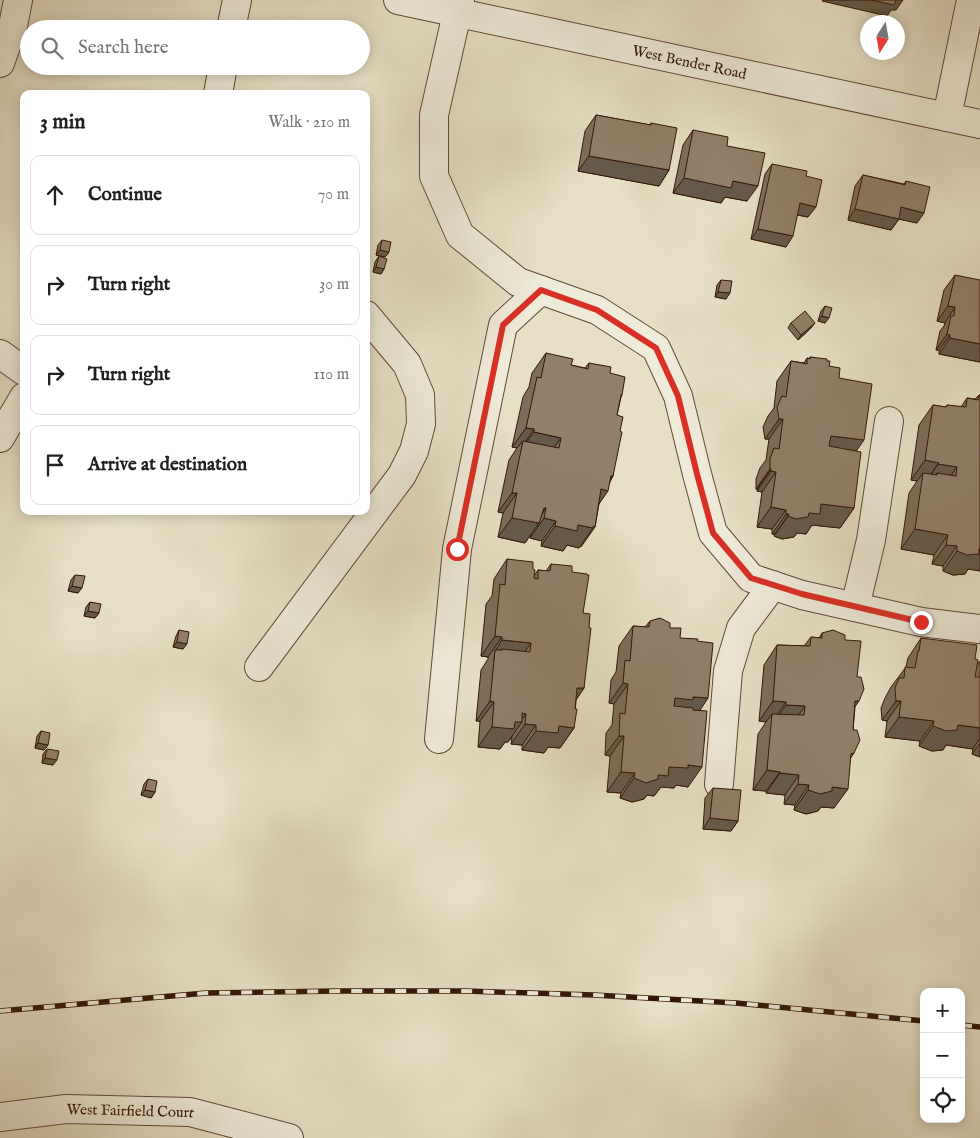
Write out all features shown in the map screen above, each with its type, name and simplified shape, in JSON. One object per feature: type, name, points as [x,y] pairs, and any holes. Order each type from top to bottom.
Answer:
[{"type":"street","points":[[0,63],[13,26],[18,0]]},
{"type":"street","points":[[233,20],[237,0]]},
{"type":"street","name":"West Bender Road","points":[[398,0],[459,6],[980,124]]},
{"type":"street","points":[[946,116],[971,0]]},
{"type":"street","points":[[459,6],[434,114],[434,176],[460,234],[518,282],[597,310],[656,348],[678,396],[713,533],[751,578],[802,594],[921,622],[980,629]]},
{"type":"street","points":[[219,90],[221,75]]},
{"type":"street","points":[[439,739],[457,549],[503,325],[541,290]]},
{"type":"street","points":[[259,667],[402,475],[414,450],[421,424],[420,395],[407,364],[370,320]]},
{"type":"street","points":[[0,354],[20,368]]},
{"type":"street","points":[[0,438],[20,404]]},
{"type":"street","points":[[855,607],[871,540],[889,420]]},
{"type":"street","points":[[720,784],[728,671],[741,628],[772,585]]},
{"type":"street","name":"West Fairfield Court","points":[[0,1117],[66,1110],[190,1112],[289,1138]]},
{"type":"building","points":[[871,0],[896,0],[894,5]]},
{"type":"building","points":[[596,115],[677,128],[669,170],[589,156]]},
{"type":"building","points":[[693,130],[728,137],[727,146],[765,153],[758,186],[733,181],[731,188],[684,178]]},
{"type":"building","points":[[772,164],[807,171],[806,176],[822,180],[816,207],[800,203],[793,236],[758,229]]},
{"type":"building","points":[[863,175],[905,185],[906,181],[930,187],[924,213],[901,207],[899,219],[855,209]]},
{"type":"building","points":[[382,240],[391,242],[389,252],[380,250]]},
{"type":"building","points":[[379,256],[387,259],[384,269],[376,267]]},
{"type":"building","points":[[955,275],[980,280],[980,344],[950,338],[950,335],[947,334],[951,316],[954,316],[955,307],[948,306]]},
{"type":"building","points":[[721,280],[732,281],[730,293],[718,292]]},
{"type":"building","points":[[825,306],[832,308],[829,318],[822,316]]},
{"type":"building","points":[[805,311],[815,323],[801,335],[791,323]]},
{"type":"building","points":[[546,353],[573,359],[571,365],[588,369],[589,363],[611,367],[610,373],[625,377],[617,415],[623,417],[620,431],[622,432],[613,476],[611,476],[608,491],[601,489],[595,527],[593,526],[593,528],[578,525],[577,531],[555,526],[556,521],[544,518],[546,508],[544,508],[539,523],[512,518],[517,493],[512,493],[523,441],[559,448],[561,438],[534,432],[534,429],[526,428],[537,377],[541,378]]},
{"type":"building","points":[[810,357],[827,359],[827,361],[830,361],[829,366],[840,368],[839,378],[872,384],[864,440],[831,436],[829,446],[861,452],[854,508],[821,504],[820,514],[809,513],[808,517],[796,519],[788,516],[789,514],[786,514],[786,510],[771,507],[776,472],[770,469],[770,459],[774,448],[779,449],[783,419],[779,419],[777,407],[782,396],[786,397],[791,361],[807,364],[807,358],[810,359]]},
{"type":"building","points":[[980,394],[980,549],[979,554],[967,555],[957,551],[957,546],[946,545],[948,535],[915,529],[923,473],[956,476],[957,467],[925,460],[933,405],[966,407],[967,398],[978,400]]},
{"type":"building","points":[[507,559],[533,562],[534,578],[538,579],[538,570],[550,571],[551,564],[572,566],[572,572],[589,575],[583,613],[590,614],[589,628],[591,628],[584,688],[577,688],[575,709],[577,709],[574,728],[559,726],[558,733],[536,731],[536,725],[525,724],[526,714],[522,713],[522,722],[515,722],[514,729],[492,727],[494,702],[490,701],[495,650],[530,652],[531,643],[502,640],[502,637],[495,636],[500,584],[505,585]]},
{"type":"building","points":[[75,575],[85,576],[82,588],[72,586]]},
{"type":"building","points":[[90,602],[101,604],[99,613],[88,611]]},
{"type":"building","points":[[660,618],[670,623],[670,628],[681,628],[680,638],[698,639],[697,641],[713,643],[708,698],[693,697],[693,700],[675,698],[674,706],[707,711],[702,767],[688,765],[688,768],[669,767],[668,776],[658,775],[658,779],[646,783],[634,778],[635,773],[621,772],[624,736],[619,736],[620,713],[625,714],[628,684],[623,683],[625,660],[630,661],[633,626],[649,627],[650,621]]},
{"type":"building","points":[[179,630],[189,632],[187,644],[177,642]]},
{"type":"building","points":[[833,630],[845,635],[845,640],[861,641],[857,677],[861,677],[864,689],[859,701],[855,701],[853,730],[857,730],[860,740],[854,753],[851,754],[848,789],[832,787],[832,791],[820,794],[808,790],[809,785],[798,784],[799,775],[767,770],[772,714],[804,715],[805,706],[786,705],[786,702],[773,701],[777,645],[810,646],[811,637],[822,638],[822,633]]},
{"type":"building","points":[[921,638],[977,645],[975,659],[978,660],[975,677],[980,677],[980,728],[958,725],[957,730],[946,731],[933,726],[934,721],[899,717],[901,701],[896,701],[895,688],[899,678],[904,678],[905,667],[915,668]]},
{"type":"building","points":[[41,731],[50,733],[48,745],[38,743]]},
{"type":"building","points":[[47,749],[59,751],[57,760],[45,758]]},
{"type":"building","points":[[148,779],[157,781],[155,792],[145,790]]},
{"type":"building","points":[[713,788],[741,790],[738,821],[710,818]]},
{"type":"railway","points":[[0,1011],[206,993],[465,991],[594,995],[736,1003],[920,1021]]},
{"type":"railway","points":[[965,1025],[980,1027]]},
{"type":"route","points":[[457,549],[503,325],[541,290],[597,310],[656,348],[678,396],[713,533],[751,578],[802,594],[921,622]]}]
